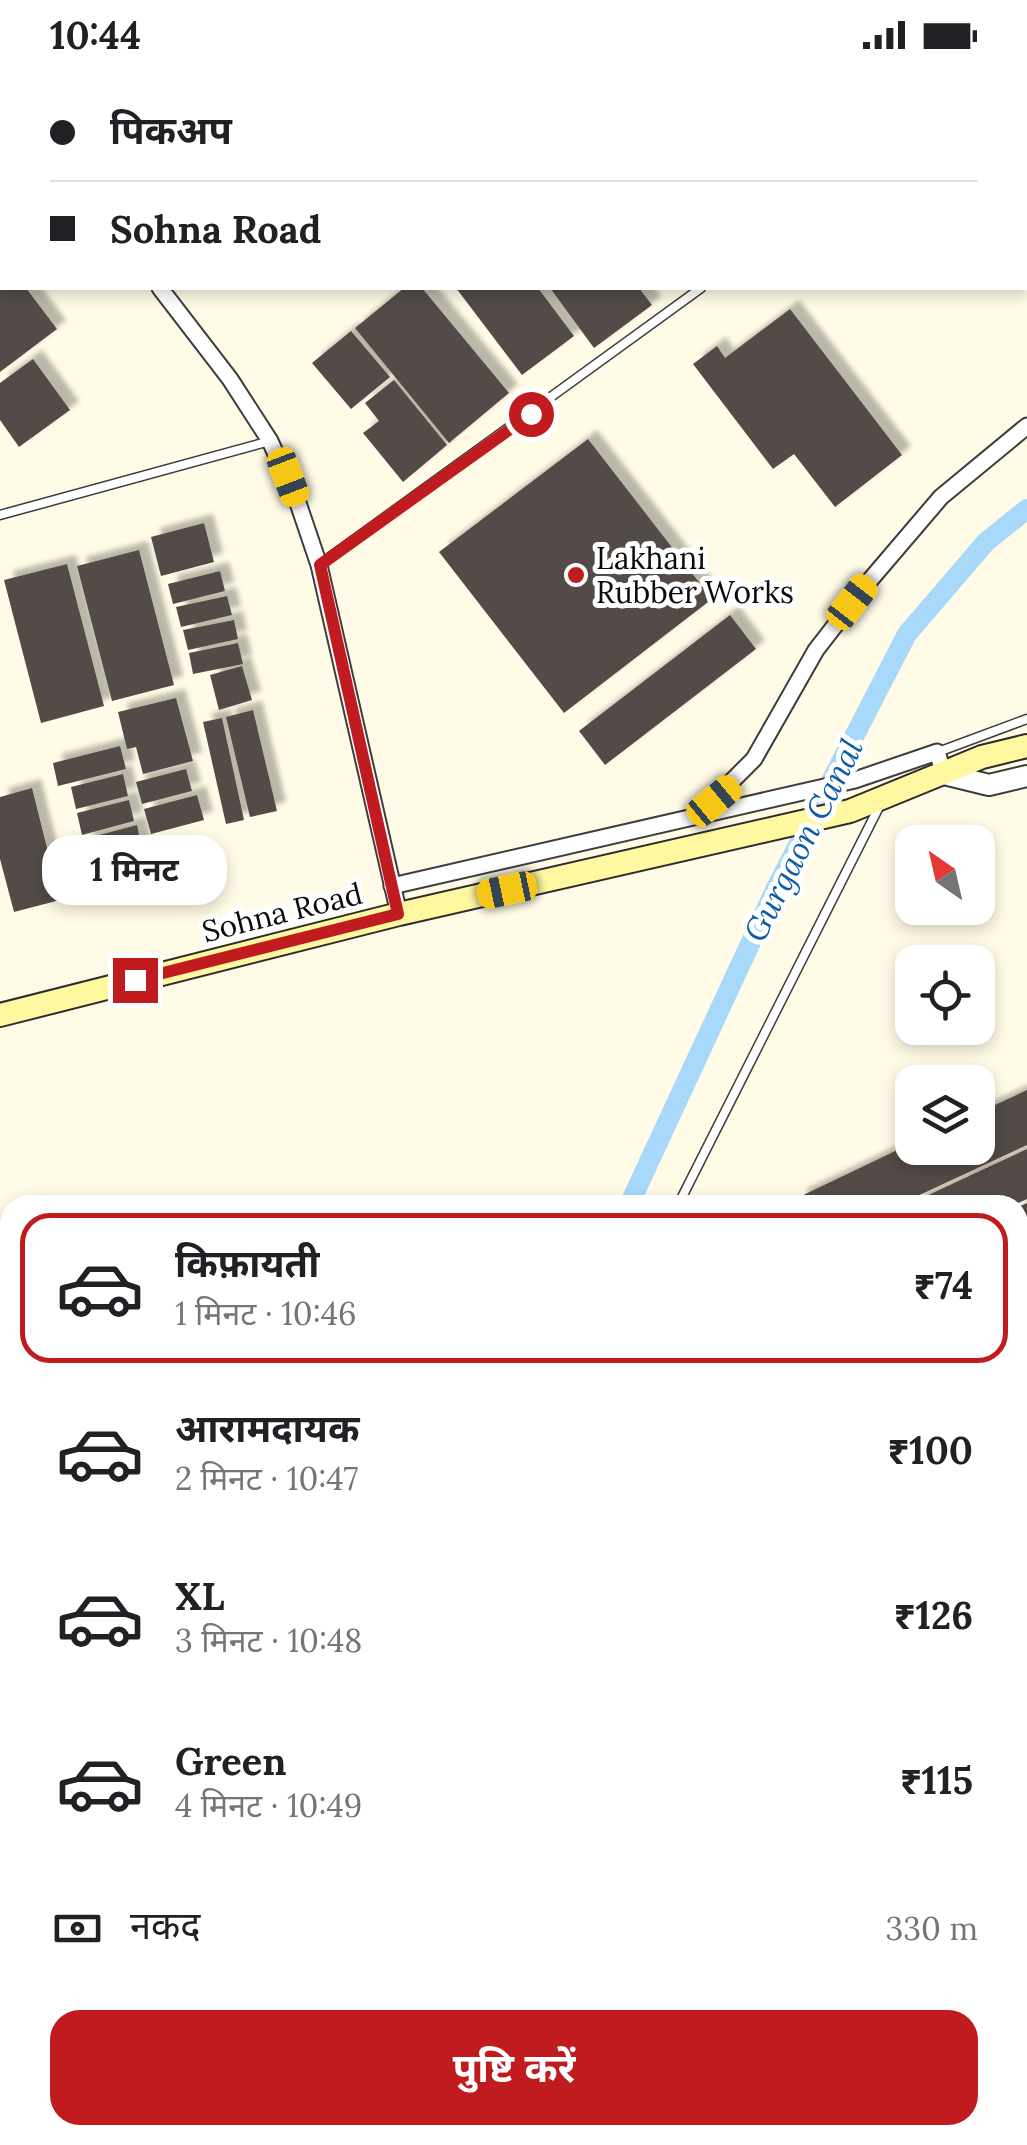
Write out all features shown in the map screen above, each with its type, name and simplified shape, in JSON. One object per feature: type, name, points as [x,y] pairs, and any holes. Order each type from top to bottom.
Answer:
[{"type":"main road","name":"Sohna Road","points":[[0,1015],[398,914],[756,835],[884,798],[940,763],[1027,746]]},
{"type":"street","points":[[162,290],[230,379],[270,441],[320,565],[398,914]]},
{"type":"street","points":[[696,817],[732,786],[754,759],[816,650],[871,579],[942,498],[1027,426]]},
{"type":"street","points":[[392,886],[940,763],[980,784],[1027,776]]},
{"type":"lane","points":[[320,565],[699,290]]},
{"type":"lane","points":[[0,515],[270,441]]},
{"type":"lane","points":[[940,763],[1027,718]]},
{"type":"lane","points":[[683,1195],[884,798]]},
{"type":"building","points":[[0,290],[28,290],[57,329],[0,372]]},
{"type":"building","points":[[402,290],[424,290],[509,393],[449,443],[355,328]]},
{"type":"building","points":[[458,290],[540,290],[574,336],[522,375]]},
{"type":"building","points":[[551,290],[641,290],[652,305],[594,348]]},
{"type":"building","points":[[790,309],[902,455],[835,507],[794,454],[773,469],[693,364],[717,346],[725,358]]},
{"type":"building","points":[[351,331],[390,377],[351,409],[312,363]]},
{"type":"building","points":[[33,359],[70,410],[19,447],[0,420],[0,383]]},
{"type":"building","points":[[394,380],[447,445],[403,482],[363,433],[379,421],[365,403]]},
{"type":"building","name":"Lakhani Rubber Works","points":[[588,439],[712,599],[564,713],[439,552]]},
{"type":"building","points":[[204,523],[214,562],[161,576],[151,537]]},
{"type":"building","points":[[139,550],[174,685],[112,701],[77,566]]},
{"type":"building","points":[[67,564],[104,706],[41,723],[4,580]]},
{"type":"building","points":[[220,571],[225,591],[173,604],[168,584]]},
{"type":"building","points":[[227,596],[232,615],[181,627],[176,607]]},
{"type":"building","points":[[730,615],[756,649],[605,765],[579,731]]},
{"type":"building","points":[[234,620],[238,639],[188,650],[183,630]]},
{"type":"building","points":[[238,643],[243,664],[193,674],[189,653]]},
{"type":"building","points":[[242,666],[252,700],[219,710],[210,675]]},
{"type":"building","points":[[176,698],[193,761],[143,774],[136,747],[127,749],[118,712]]},
{"type":"building","points":[[253,710],[277,811],[250,817],[226,717]]},
{"type":"building","points":[[222,718],[244,820],[226,824],[203,722]]},
{"type":"building","points":[[120,746],[126,769],[58,786],[53,763]]},
{"type":"building","points":[[186,769],[192,791],[142,804],[136,782]]},
{"type":"building","points":[[123,774],[128,796],[76,809],[71,787]]},
{"type":"building","points":[[32,788],[60,900],[14,912],[0,859],[0,797]]},
{"type":"building","points":[[197,795],[204,820],[151,834],[144,809]]},
{"type":"building","points":[[129,800],[134,821],[82,835],[77,813]]},
{"type":"building","points":[[137,825],[142,848],[89,861],[84,839]]},
{"type":"building","points":[[127,857],[131,871],[94,881],[90,866]]},
{"type":"building","points":[[1027,1090],[1027,1145],[995,1160],[995,1105]]},
{"type":"building","points":[[1027,1149],[1027,1195],[928,1195]]},
{"type":"building","points":[[895,1151],[895,1165],[984,1165],[920,1195],[803,1195]]},
{"type":"waterway","name":"Gurgaon Canal","points":[[634,1195],[776,888],[907,634],[986,542],[1027,509]]},
{"type":"place","name":"Lakhani Rubber Works","points":[[576,575]]},
{"type":"route","points":[[135,980],[398,914],[320,565],[531,414]]}]
